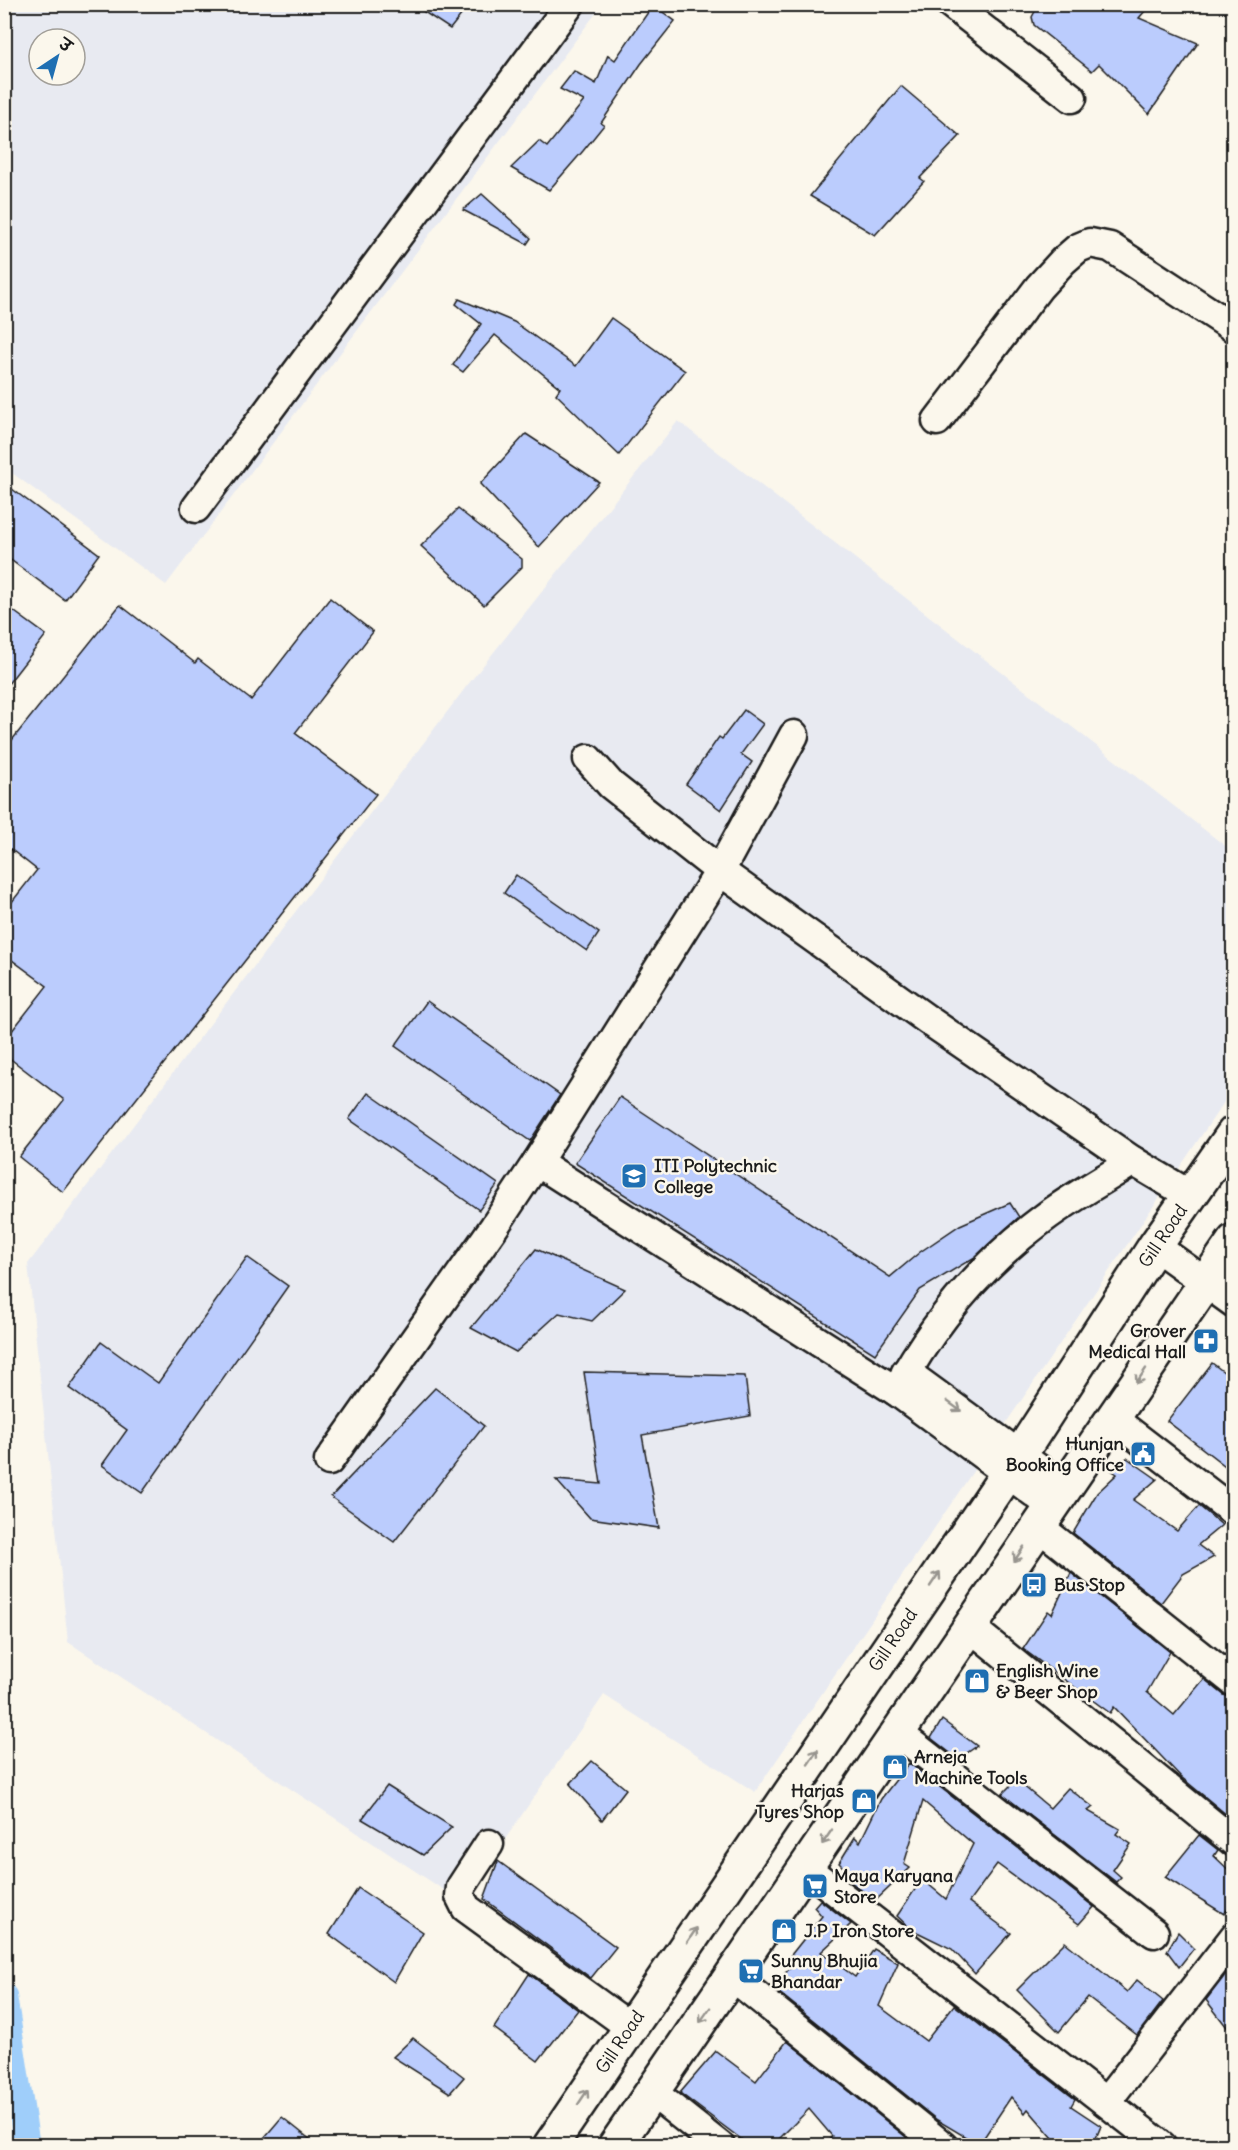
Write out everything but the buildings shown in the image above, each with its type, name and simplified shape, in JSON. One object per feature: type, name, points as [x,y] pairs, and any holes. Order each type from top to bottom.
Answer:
[{"type":"main road","name":"Gill Road","points":[[550,2145],[1014,1463],[1155,1246],[1233,1133]]},
{"type":"main road","points":[[615,2145],[1233,1241]]},
{"type":"street","points":[[196,508],[570,4]]},
{"type":"street","points":[[951,4],[1072,98]]},
{"type":"street","points":[[937,421],[1039,287],[1078,248],[1090,243],[1110,247],[1233,328]]},
{"type":"street","points":[[328,1461],[494,1227],[537,1162],[720,871],[794,735]]},
{"type":"street","points":[[588,759],[611,785],[720,871],[928,1020],[1133,1161],[1190,1195]]},
{"type":"street","points":[[902,1381],[933,1329],[987,1266],[1044,1217],[1133,1161]]},
{"type":"street","points":[[537,1162],[902,1381],[1014,1463],[1052,1507],[1233,1682]]},
{"type":"street","points":[[1155,1246],[1206,1281],[1233,1303]]},
{"type":"street","points":[[1112,1418],[1233,1512]]},
{"type":"street","points":[[970,1627],[1233,1842]]},
{"type":"street","points":[[898,1733],[1154,1933]]},
{"type":"street","points":[[489,1844],[461,1887],[460,1896],[466,1908],[630,2026]]},
{"type":"street","points":[[806,1868],[1162,2145]]},
{"type":"street","points":[[1106,2102],[1233,1936]]},
{"type":"street","points":[[732,1976],[943,2145]]},
{"type":"street","points":[[652,2092],[720,2145]]},
{"type":"shaded area","points":[[5,5],[602,5],[166,585],[5,468]]},
{"type":"shaded area","name":"ITI Polytechnic College","points":[[678,421],[1233,852],[1233,1089],[755,1792],[604,1695],[462,1902],[68,1642],[28,1264],[466,687]]},
{"type":"waterway","points":[[4,1996],[27,2146]]},
{"type":"place","name":"ITI Polytechnic College","points":[[634,1176]]},
{"type":"place","name":"Grover Medical Hall","points":[[1206,1341]]},
{"type":"place","name":"Hunjan Booking Office","points":[[1143,1454]]},
{"type":"place","name":"Bus Stop","points":[[1034,1585]]},
{"type":"place","name":"English Wine & Beer Shop","points":[[977,1681]]},
{"type":"place","name":"Arneja Machine Tools","points":[[895,1767]]},
{"type":"place","name":"Harjas Tyres Shop","points":[[864,1801]]},
{"type":"place","name":"Maya Karyana Store","points":[[815,1886]]},
{"type":"place","name":"J.P Iron Store","points":[[784,1931]]},
{"type":"place","name":"Sunny Bhujia Bhandar","points":[[751,1971]]}]
